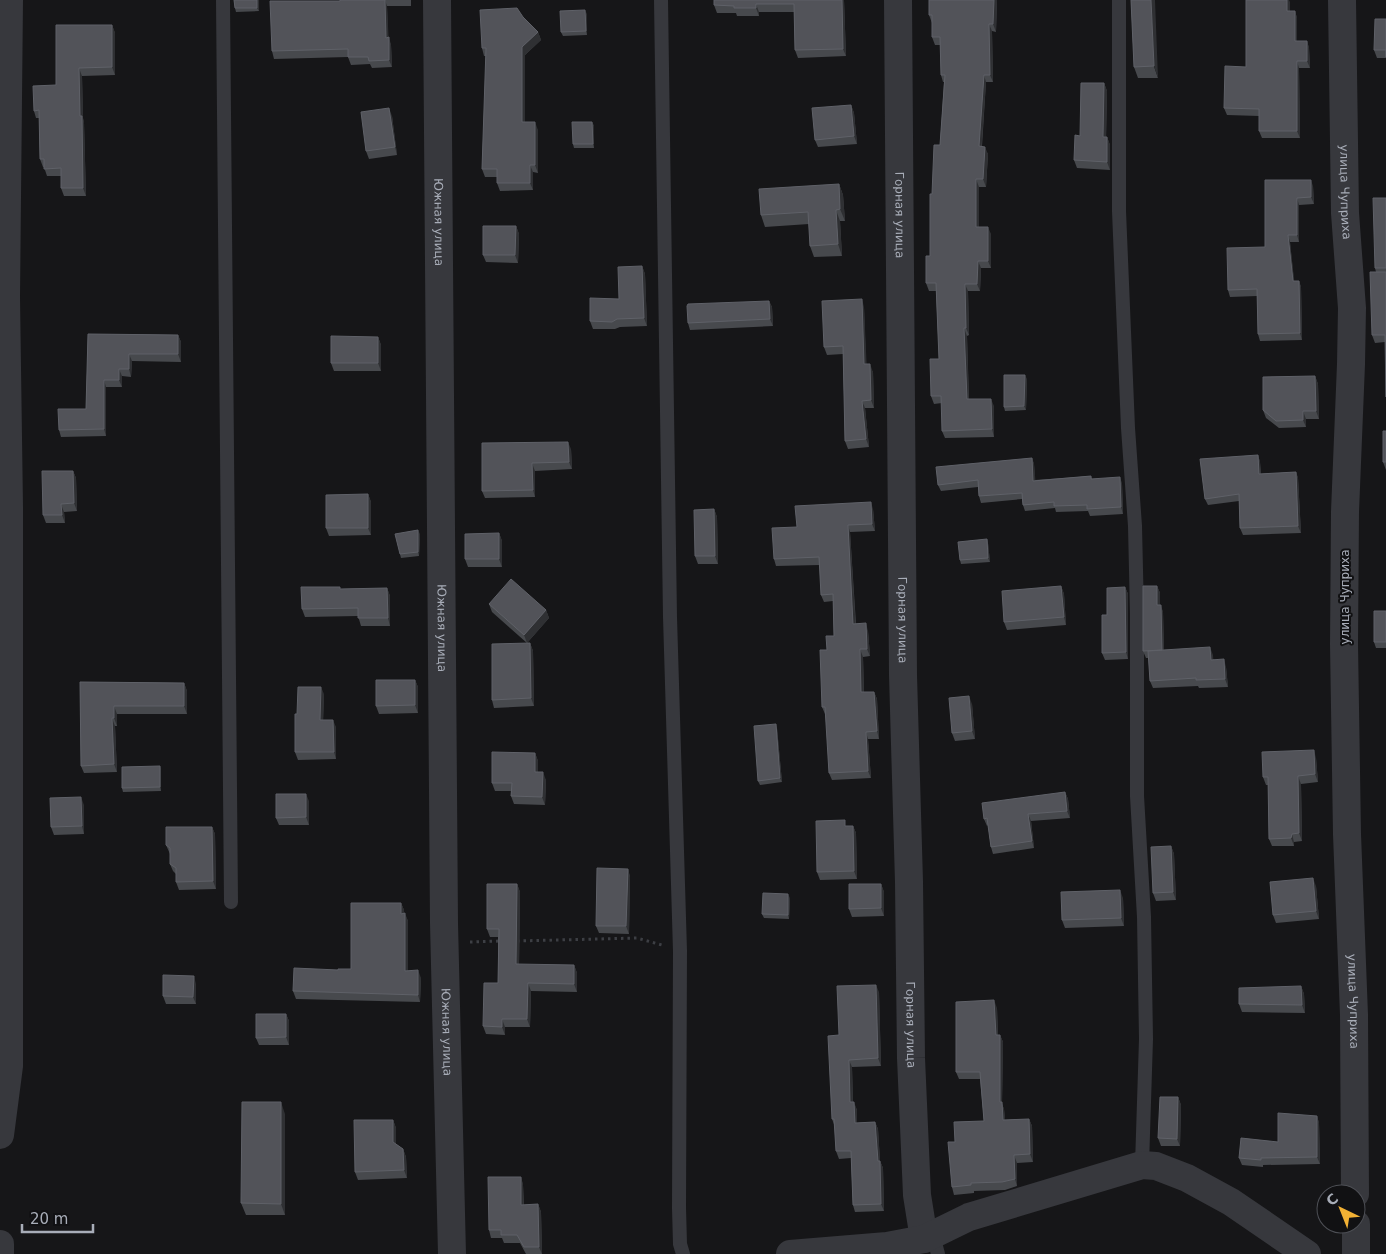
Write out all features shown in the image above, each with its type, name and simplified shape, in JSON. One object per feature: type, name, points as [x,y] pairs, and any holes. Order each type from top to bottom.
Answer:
[{"type":"street","points":[[0,1135],[9,1066],[9,507],[6,296],[9,0]]},
{"type":"street","name":"Южная улица","points":[[437,0],[444,943],[452,1254]]},
{"type":"street","name":"Горная улица","points":[[898,0],[903,675],[911,1058],[917,1195],[932,1242]]},
{"type":"street","name":"улица Чуприха","points":[[1342,0],[1345,213],[1352,308],[1345,512],[1344,644],[1347,834],[1354,1015],[1356,1184]]},
{"type":"street","points":[[790,1254],[932,1242],[969,1218],[1142,1166],[1156,1166],[1187,1178],[1231,1202],[1307,1254]]},
{"type":"street","points":[[1356,1234],[1356,1254]]},
{"type":"street","points":[[0,1244],[0,1254]]},
{"type":"lane","points":[[223,0],[231,902]]},
{"type":"lane","points":[[661,0],[670,617],[680,951],[679,1208],[680,1244],[683,1254]]},
{"type":"lane","points":[[1119,0],[1119,211],[1128,419],[1135,526],[1137,796],[1144,927],[1146,1038],[1142,1166]]},
{"type":"path","points":[[444,943],[637,938],[680,951]]},
{"type":"building","points":[[234,0],[257,0],[257,8],[235,8]]},
{"type":"building","points":[[385,0],[386,38],[389,37],[389,60],[369,61],[368,57],[348,57],[348,49],[272,51],[270,1]]},
{"type":"building","points":[[714,0],[842,0],[843,49],[795,50],[794,4],[756,4],[756,8],[734,8],[734,6],[714,5]]},
{"type":"building","points":[[929,0],[994,0],[993,24],[989,24],[990,75],[984,75],[979,146],[985,147],[983,179],[976,179],[976,227],[988,227],[988,261],[978,261],[977,284],[965,284],[966,328],[964,328],[967,399],[991,399],[992,429],[942,431],[941,396],[931,396],[930,359],[939,359],[936,283],[926,283],[926,256],[930,256],[930,194],[932,194],[934,145],[940,145],[945,75],[941,75],[940,37],[932,37],[932,15],[929,15]]},
{"type":"building","points":[[1131,0],[1151,0],[1154,66],[1134,67]]},
{"type":"building","points":[[1246,0],[1287,0],[1287,11],[1295,11],[1295,41],[1307,41],[1307,61],[1297,61],[1297,131],[1259,131],[1259,109],[1224,108],[1225,66],[1246,67]]},
{"type":"building","points":[[517,8],[538,32],[522,47],[522,122],[535,122],[535,165],[530,165],[530,183],[497,183],[497,169],[482,169],[486,48],[482,48],[480,10]]},
{"type":"building","points":[[585,10],[586,31],[561,32],[560,11]]},
{"type":"building","points":[[1375,19],[1386,19],[1386,50],[1374,50]]},
{"type":"building","points":[[56,25],[112,25],[112,67],[79,68],[83,188],[61,188],[61,168],[44,169],[44,159],[40,159],[39,110],[34,111],[33,86],[56,85]]},
{"type":"building","points":[[1081,83],[1104,83],[1103,137],[1107,137],[1107,162],[1074,160],[1075,135],[1080,136]]},
{"type":"building","points":[[851,105],[854,136],[815,140],[812,108]]},
{"type":"building","points":[[389,108],[395,147],[366,151],[361,112]]},
{"type":"building","points":[[572,122],[592,122],[593,144],[573,144]]},
{"type":"building","points":[[1265,180],[1311,180],[1311,197],[1297,198],[1297,235],[1288,235],[1293,281],[1299,281],[1300,333],[1258,334],[1257,289],[1228,290],[1227,248],[1265,247]]},
{"type":"building","points":[[839,184],[840,209],[836,210],[838,244],[810,246],[808,212],[761,215],[759,189]]},
{"type":"building","points":[[1373,198],[1386,198],[1386,268],[1375,268]]},
{"type":"building","points":[[483,226],[516,226],[515,255],[483,255]]},
{"type":"building","points":[[642,266],[644,318],[617,319],[612,322],[590,321],[590,298],[619,299],[618,267]]},
{"type":"building","points":[[1370,272],[1386,272],[1386,397],[1385,335],[1372,335]]},
{"type":"building","points":[[862,299],[864,364],[870,364],[871,400],[862,401],[866,439],[845,441],[843,346],[824,347],[822,301]]},
{"type":"building","points":[[769,301],[770,319],[688,323],[688,304]]},
{"type":"building","points":[[88,334],[178,335],[178,354],[129,354],[129,369],[119,369],[119,380],[104,380],[104,429],[59,430],[58,409],[86,409]]},
{"type":"building","points":[[331,336],[378,337],[378,363],[331,363]]},
{"type":"building","points":[[1004,375],[1025,375],[1024,406],[1004,407]]},
{"type":"building","points":[[1315,376],[1316,411],[1303,411],[1303,420],[1276,421],[1263,410],[1263,377]]},
{"type":"building","points":[[1383,431],[1386,431],[1386,462],[1383,462]]},
{"type":"building","points":[[568,442],[569,462],[532,463],[533,490],[482,491],[482,443]]},
{"type":"building","points":[[1258,455],[1259,474],[1296,472],[1298,526],[1240,528],[1239,494],[1205,499],[1200,459]]},
{"type":"building","points":[[1032,458],[1033,481],[1091,476],[1091,479],[1120,477],[1121,507],[1087,509],[1087,505],[1054,506],[1054,502],[1023,505],[1022,493],[979,496],[978,480],[938,485],[936,467]]},
{"type":"building","points":[[42,471],[73,471],[74,503],[61,504],[62,515],[43,515]]},
{"type":"building","points":[[368,494],[368,528],[326,528],[326,495]]},
{"type":"building","points":[[871,502],[872,524],[848,525],[853,624],[866,623],[867,649],[860,649],[861,692],[874,692],[877,731],[866,732],[868,771],[829,773],[825,707],[822,707],[820,650],[827,650],[826,636],[834,636],[833,594],[821,595],[819,557],[774,559],[772,528],[797,527],[795,506]]},
{"type":"building","points":[[714,509],[715,556],[695,556],[694,510]]},
{"type":"building","points":[[418,530],[418,552],[400,554],[395,534]]},
{"type":"building","points":[[499,533],[499,559],[465,559],[465,534]]},
{"type":"building","points":[[987,539],[988,558],[960,560],[958,542]]},
{"type":"building","points":[[511,579],[546,610],[524,635],[489,604]]},
{"type":"building","points":[[1061,586],[1064,617],[1004,622],[1002,591]]},
{"type":"building","points":[[1143,586],[1157,586],[1157,605],[1161,605],[1162,650],[1143,651]]},
{"type":"building","points":[[301,587],[340,587],[340,589],[387,588],[388,618],[358,618],[358,608],[302,609]]},
{"type":"building","points":[[1125,587],[1126,652],[1102,653],[1102,615],[1107,615],[1107,588]]},
{"type":"building","points":[[1374,611],[1386,611],[1386,642],[1374,642]]},
{"type":"building","points":[[530,643],[531,698],[492,700],[492,644]]},
{"type":"building","points":[[1210,647],[1211,660],[1224,659],[1225,679],[1196,680],[1196,678],[1150,681],[1148,651]]},
{"type":"building","points":[[376,680],[415,680],[415,705],[376,706]]},
{"type":"building","points":[[80,682],[184,683],[184,706],[114,706],[114,718],[112,718],[114,764],[81,766]]},
{"type":"building","points":[[298,687],[321,687],[320,720],[333,720],[334,752],[295,752],[295,714],[297,714]]},
{"type":"building","points":[[969,696],[972,731],[952,733],[949,698]]},
{"type":"building","points":[[776,724],[780,778],[758,781],[754,726]]},
{"type":"building","points":[[1314,750],[1315,774],[1298,776],[1299,833],[1292,834],[1291,838],[1269,839],[1268,777],[1263,777],[1262,752]]},
{"type":"building","points":[[492,752],[535,753],[535,772],[543,772],[542,797],[511,796],[512,783],[492,783]]},
{"type":"building","points":[[160,766],[160,787],[122,788],[122,767]]},
{"type":"building","points":[[1065,792],[1067,811],[1028,814],[1032,841],[991,847],[987,818],[984,819],[982,803]]},
{"type":"building","points":[[276,794],[306,794],[306,817],[276,818]]},
{"type":"building","points":[[81,797],[82,826],[51,827],[50,798]]},
{"type":"building","points":[[845,820],[845,826],[853,826],[854,871],[817,872],[816,821]]},
{"type":"building","points":[[166,827],[212,827],[213,881],[176,882],[176,868],[170,864],[170,848],[166,845]]},
{"type":"building","points":[[1171,846],[1173,892],[1153,893],[1151,847]]},
{"type":"building","points":[[597,868],[628,869],[626,926],[596,926]]},
{"type":"building","points":[[1313,878],[1316,911],[1273,915],[1270,882]]},
{"type":"building","points":[[487,884],[517,884],[516,964],[574,965],[574,984],[528,983],[527,1019],[502,1019],[502,1027],[483,1026],[484,983],[498,983],[499,929],[487,929]]},
{"type":"building","points":[[849,884],[881,884],[881,908],[849,909]]},
{"type":"building","points":[[1120,890],[1121,918],[1062,920],[1061,892]]},
{"type":"building","points":[[763,893],[788,894],[788,915],[762,914]]},
{"type":"building","points":[[351,903],[401,903],[401,914],[405,913],[405,971],[418,970],[418,995],[293,991],[294,968],[351,969]]},
{"type":"building","points":[[163,975],[194,976],[193,997],[163,996]]},
{"type":"building","points":[[876,985],[878,1058],[849,1060],[850,1102],[854,1102],[855,1123],[875,1122],[878,1161],[880,1161],[881,1204],[853,1205],[851,1151],[836,1151],[834,1119],[832,1119],[828,1036],[839,1035],[837,986]]},
{"type":"building","points":[[1301,986],[1302,1005],[1239,1004],[1239,988]]},
{"type":"building","points":[[994,1000],[996,1035],[1000,1035],[1000,1102],[1002,1102],[1003,1120],[1029,1119],[1030,1154],[1014,1155],[1015,1179],[1002,1182],[971,1183],[971,1185],[952,1187],[948,1142],[955,1142],[954,1122],[984,1121],[980,1072],[956,1072],[956,1002]]},
{"type":"building","points":[[256,1014],[286,1014],[286,1037],[256,1038]]},
{"type":"building","points":[[1160,1097],[1178,1097],[1177,1139],[1158,1138]]},
{"type":"building","points":[[242,1102],[281,1102],[281,1204],[241,1203]]},
{"type":"building","points":[[1278,1113],[1317,1116],[1317,1157],[1261,1158],[1261,1160],[1239,1158],[1241,1138],[1278,1142]]},
{"type":"building","points":[[354,1120],[393,1120],[393,1142],[403,1149],[404,1170],[355,1172]]},
{"type":"building","points":[[488,1177],[521,1177],[521,1205],[538,1204],[539,1247],[524,1247],[517,1235],[501,1235],[501,1230],[489,1230]]}]
